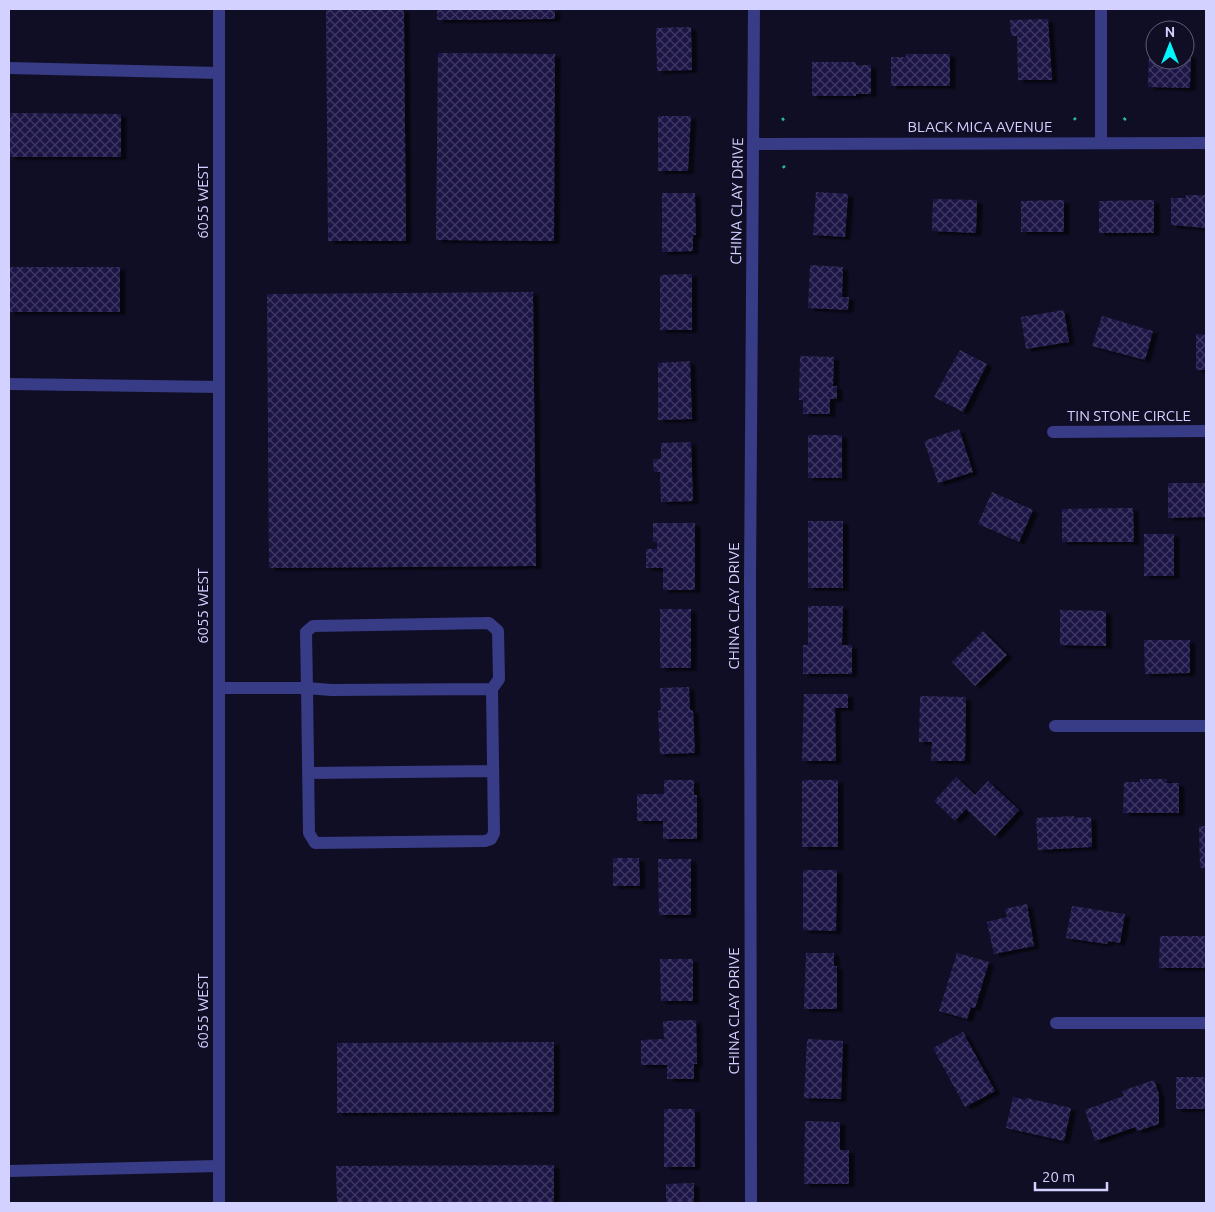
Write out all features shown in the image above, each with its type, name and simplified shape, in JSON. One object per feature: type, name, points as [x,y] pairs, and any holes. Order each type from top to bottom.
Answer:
[{"type":"street","name":"6055 WEST","points":[[219,9],[219,1203]]},
{"type":"street","name":"CHINA CLAY DRIVE","points":[[751,1203],[750,579],[754,9]]},
{"type":"street","points":[[1101,9],[1101,143]]},
{"type":"street","points":[[9,68],[219,73]]},
{"type":"street","name":"BLACK MICA AVENUE","points":[[754,144],[1206,143]]},
{"type":"street","points":[[9,384],[219,387]]},
{"type":"street","name":"TIN STONE CIRCLE","points":[[1053,432],[1206,431]]},
{"type":"street","points":[[489,623],[498,631],[499,679],[492,689],[494,833],[491,839],[485,841],[315,843],[311,839],[306,632],[313,626],[489,623]]},
{"type":"street","points":[[219,688],[307,688],[332,690],[492,689]]},
{"type":"street","points":[[1055,726],[1206,726]]},
{"type":"street","points":[[308,772],[493,771]]},
{"type":"street","points":[[1056,1023],[1206,1023]]},
{"type":"street","points":[[9,1171],[219,1166]]},
{"type":"building","points":[[326,9],[404,9],[406,241],[328,241]]},
{"type":"building","points":[[437,9],[555,9],[555,19],[437,20]]},
{"type":"building","points":[[1048,19],[1052,80],[1018,80],[1017,36],[1011,36],[1010,20]]},
{"type":"building","points":[[691,27],[692,70],[657,71],[656,28]]},
{"type":"building","points":[[438,53],[555,54],[554,241],[436,240]]},
{"type":"building","points":[[906,54],[950,54],[950,86],[891,86],[891,57],[906,57]]},
{"type":"building","points":[[812,62],[856,62],[856,65],[871,65],[871,94],[812,96]]},
{"type":"building","points":[[1149,70],[1191,70],[1190,88],[1148,87]]},
{"type":"building","points":[[9,113],[121,114],[121,157],[9,157]]},
{"type":"building","points":[[658,116],[691,116],[688,171],[658,171]]},
{"type":"building","points":[[816,192],[848,194],[845,237],[813,235]]},
{"type":"building","points":[[662,193],[695,193],[696,235],[693,235],[693,251],[662,252]]},
{"type":"building","points":[[1186,195],[1206,195],[1206,228],[1171,225],[1171,198],[1186,198]]},
{"type":"building","points":[[933,199],[977,200],[976,233],[932,231]]},
{"type":"building","points":[[1064,200],[1064,232],[1021,232],[1021,201]]},
{"type":"building","points":[[1154,200],[1154,233],[1099,233],[1099,201]]},
{"type":"building","points":[[810,265],[843,267],[842,297],[849,297],[848,310],[808,308]]},
{"type":"building","points":[[9,267],[120,267],[120,312],[9,312]]},
{"type":"building","points":[[692,274],[692,330],[660,330],[660,275]]},
{"type":"building","points":[[533,292],[536,566],[269,568],[267,294]]},
{"type":"building","points":[[1064,310],[1069,342],[1026,349],[1021,317]]},
{"type":"building","points":[[1102,316],[1153,331],[1145,360],[1092,346]]},
{"type":"building","points":[[1196,334],[1206,335],[1206,370],[1196,370]]},
{"type":"building","points":[[960,350],[987,364],[963,412],[934,397]]},
{"type":"building","points":[[800,356],[834,357],[833,386],[837,386],[837,399],[830,399],[830,414],[803,414],[803,400],[799,400]]},
{"type":"building","points":[[690,361],[692,419],[658,420],[658,363]]},
{"type":"building","points":[[959,429],[973,472],[938,483],[924,441]]},
{"type":"building","points":[[808,435],[842,435],[842,478],[808,478]]},
{"type":"building","points":[[691,442],[693,501],[661,502],[660,472],[654,472],[653,459],[661,459],[661,443]]},
{"type":"building","points":[[1168,483],[1206,483],[1206,517],[1168,518]]},
{"type":"building","points":[[992,492],[1033,510],[1019,542],[978,524]]},
{"type":"building","points":[[1133,508],[1134,542],[1062,542],[1062,509]]},
{"type":"building","points":[[808,521],[843,521],[843,588],[808,588]]},
{"type":"building","points":[[653,523],[695,523],[695,590],[663,590],[663,568],[646,568],[646,549],[657,549],[657,542],[653,542]]},
{"type":"building","points":[[1144,534],[1174,534],[1174,576],[1144,576]]},
{"type":"building","points":[[808,606],[843,606],[842,645],[852,645],[852,674],[803,674],[803,645],[808,645]]},
{"type":"building","points":[[660,609],[691,609],[691,668],[660,668]]},
{"type":"building","points":[[1060,610],[1106,611],[1106,646],[1060,645]]},
{"type":"building","points":[[983,631],[1007,655],[975,686],[952,662]]},
{"type":"building","points":[[1144,640],[1190,640],[1190,673],[1145,674]]},
{"type":"building","points":[[689,687],[690,710],[693,710],[695,753],[660,754],[658,711],[661,710],[660,688]]},
{"type":"building","points":[[804,694],[848,694],[848,708],[835,708],[836,761],[802,761]]},
{"type":"building","points":[[920,696],[966,697],[965,761],[931,761],[932,742],[919,742]]},
{"type":"building","points":[[956,777],[975,795],[988,781],[1019,810],[995,836],[966,809],[955,821],[934,801]]},
{"type":"building","points":[[1140,779],[1167,779],[1166,783],[1179,783],[1179,813],[1123,813],[1124,782],[1140,782]]},
{"type":"building","points":[[664,780],[694,780],[694,795],[697,795],[697,839],[663,839],[663,821],[637,821],[637,794],[664,794]]},
{"type":"building","points":[[802,780],[838,780],[838,847],[802,847]]},
{"type":"building","points":[[1074,816],[1074,818],[1091,817],[1092,847],[1038,850],[1036,818]]},
{"type":"building","points":[[1199,826],[1206,826],[1206,868],[1200,868]]},
{"type":"building","points":[[613,858],[639,858],[640,886],[613,886]]},
{"type":"building","points":[[658,859],[691,859],[691,915],[659,915]]},
{"type":"building","points":[[803,870],[837,870],[836,931],[803,930]]},
{"type":"building","points":[[1027,904],[1034,946],[994,954],[987,922],[1007,917],[1005,909]]},
{"type":"building","points":[[1072,906],[1125,914],[1120,943],[1108,941],[1107,944],[1066,938]]},
{"type":"building","points":[[1160,936],[1206,936],[1206,968],[1159,968]]},
{"type":"building","points":[[806,953],[834,953],[834,966],[837,966],[837,1009],[804,1009]]},
{"type":"building","points":[[957,953],[989,962],[975,1008],[971,1007],[967,1019],[939,1011]]},
{"type":"building","points":[[660,959],[693,959],[693,1001],[661,1001]]},
{"type":"building","points":[[696,1020],[697,1064],[694,1064],[694,1079],[667,1079],[667,1065],[641,1065],[641,1040],[664,1039],[663,1021]]},
{"type":"building","points":[[963,1032],[995,1091],[965,1107],[933,1048]]},
{"type":"building","points":[[807,1039],[843,1041],[841,1099],[804,1098]]},
{"type":"building","points":[[554,1042],[554,1112],[337,1113],[337,1043]]},
{"type":"building","points":[[1176,1077],[1206,1077],[1206,1109],[1176,1109]]},
{"type":"building","points":[[1154,1080],[1159,1094],[1159,1124],[1137,1131],[1135,1127],[1095,1141],[1085,1110],[1124,1096],[1122,1091]]},
{"type":"building","points":[[1013,1097],[1071,1108],[1064,1141],[1006,1128]]},
{"type":"building","points":[[664,1109],[695,1109],[695,1167],[664,1167]]},
{"type":"building","points":[[805,1121],[840,1122],[840,1150],[849,1150],[849,1184],[804,1184]]},
{"type":"building","points":[[554,1165],[554,1203],[337,1203],[336,1166]]},
{"type":"building","points":[[694,1183],[694,1203],[666,1203],[666,1184]]}]
